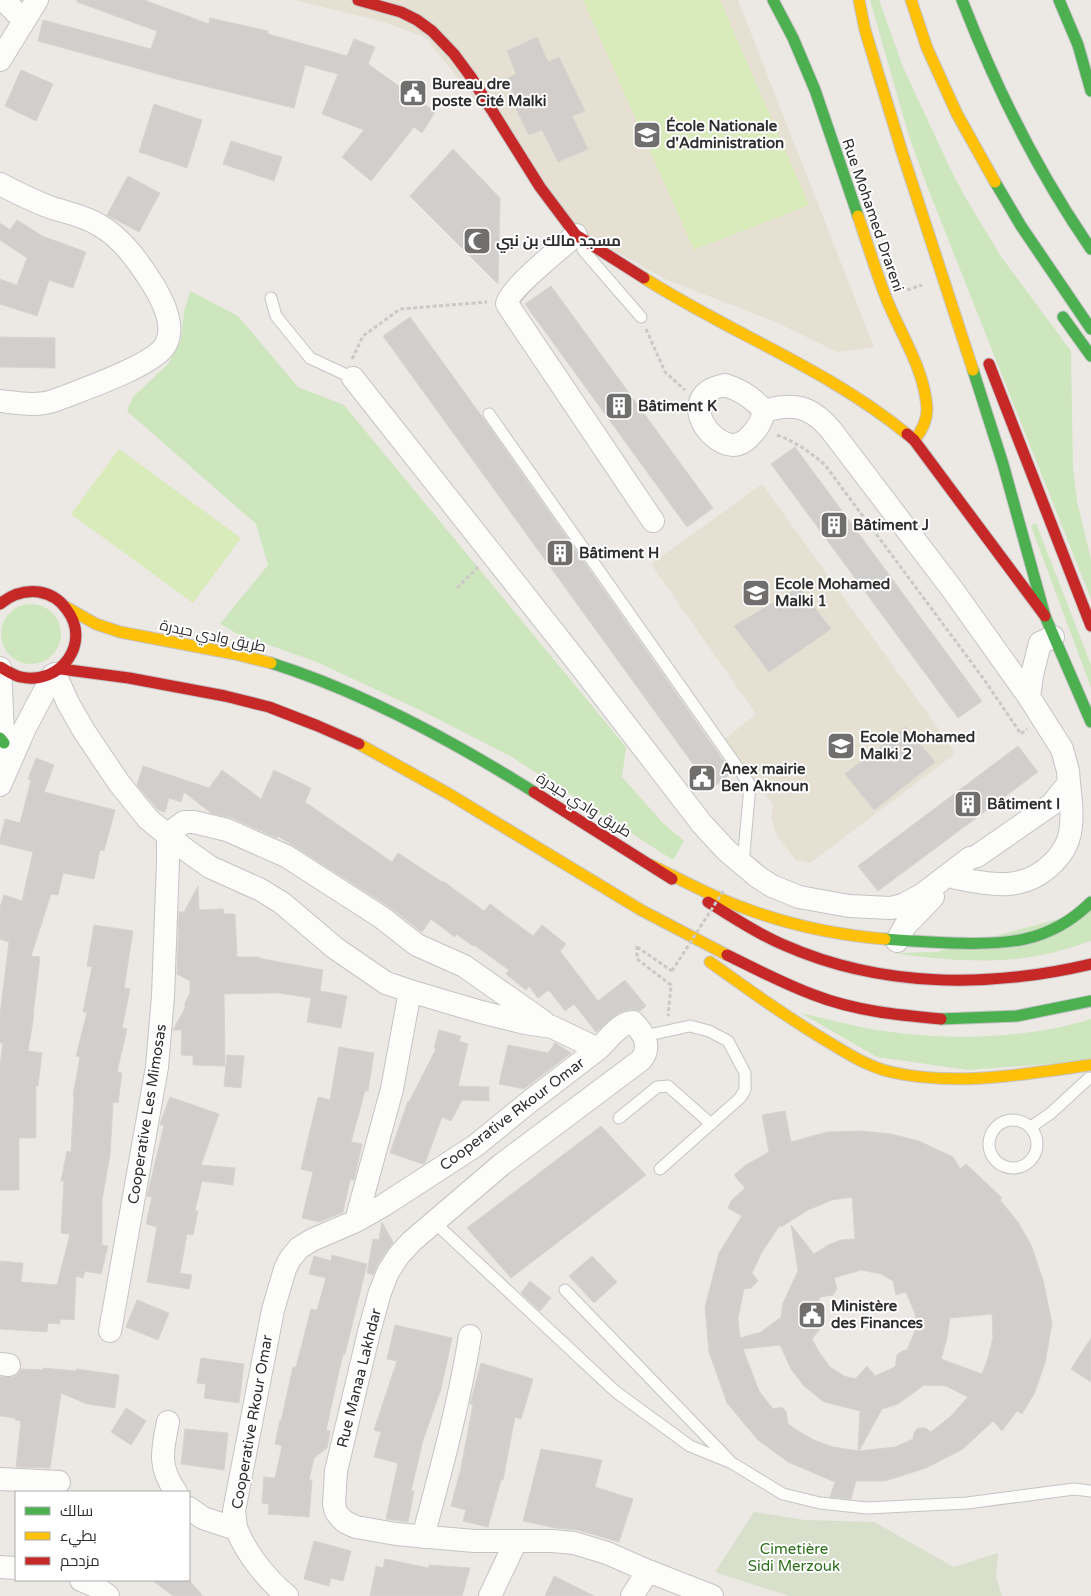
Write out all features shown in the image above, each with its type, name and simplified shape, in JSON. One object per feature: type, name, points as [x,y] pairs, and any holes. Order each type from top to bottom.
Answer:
[{"type":"main road","points":[[358,0],[401,12],[417,20],[432,31],[454,54],[471,77],[540,187],[574,236],[674,297],[772,348],[850,393],[914,440],[1045,616]]},
{"type":"main road","name":"Rue Mohamed Drareni","points":[[774,0],[793,38],[815,90],[885,296],[911,354],[922,386],[927,411],[922,431],[914,440]]},
{"type":"main road","points":[[859,0],[865,30],[902,152],[1004,464],[1045,616],[1091,722]]},
{"type":"main road","points":[[912,0],[927,48],[958,131],[976,172]]},
{"type":"main road","points":[[962,0],[979,46],[1007,109],[1036,164],[1070,221],[1091,249]]},
{"type":"main road","points":[[1059,0],[1078,45],[1091,91]]},
{"type":"main road","points":[[927,48],[957,114],[984,166],[1021,226],[1091,329]]},
{"type":"main road","points":[[902,152],[962,298]]},
{"type":"main road","points":[[1055,306],[1091,356]]},
{"type":"main road","points":[[983,350],[1091,626]]},
{"type":"main road","name":"طريق وادي حيدرة","points":[[0,604],[17,593],[30,591],[43,593],[56,598],[66,607],[96,624],[120,632],[235,654],[273,664],[347,691],[484,761],[770,939],[813,957],[867,971],[907,978],[949,982],[1003,979],[1056,973],[1091,964]]},
{"type":"main road","points":[[56,673],[70,659],[75,646],[76,632],[73,619],[66,607]]},
{"type":"main road","points":[[0,668],[11,676],[24,680],[38,680],[56,673],[84,671],[138,679],[269,707],[318,726],[369,749],[449,794],[642,910],[774,979],[815,996],[858,1008],[895,1015],[950,1020],[1017,1016],[1091,1001]]},
{"type":"main road","points":[[651,865],[725,901],[758,914],[845,936],[897,941],[986,944],[1028,939],[1056,929],[1073,918],[1091,902]]},
{"type":"main road","points":[[642,910],[700,955],[783,1014],[855,1058],[890,1072],[938,1078],[997,1078],[1086,1065]]},
{"type":"street","points":[[4,0],[24,20]]},
{"type":"street","points":[[0,60],[37,0]]},
{"type":"street","points":[[0,184],[18,194],[98,224],[113,235],[127,248],[156,290],[168,318],[169,327],[167,344],[155,357],[105,381],[46,404],[0,401]]},
{"type":"street","points":[[574,236],[526,279],[508,300],[510,309],[653,521]]},
{"type":"street","points":[[353,378],[417,457],[491,555],[582,668],[702,824],[727,851],[772,886],[799,897],[849,906],[892,908],[913,900],[970,858],[977,856],[1052,804],[1069,783]]},
{"type":"street","points":[[761,420],[757,402],[747,394],[725,385],[710,389],[700,400],[698,409],[701,418],[714,436],[725,444],[740,444],[747,440],[761,420],[789,405],[811,412],[824,421],[952,589],[1029,697],[1062,749],[1068,771],[1071,808],[1070,833],[1058,858],[1034,878],[1018,883],[1001,884],[956,878]]},
{"type":"street","points":[[1029,697],[1040,643],[1053,637]]},
{"type":"street","points":[[0,668],[3,778]]},
{"type":"street","points":[[3,778],[25,728],[56,673]]},
{"type":"street","name":"Cooperative Rkour Omar","points":[[56,673],[68,703],[84,731],[119,783],[148,819],[210,867],[261,890],[282,903],[335,948],[386,983],[481,1012],[525,1023],[552,1027],[598,1049],[475,1146],[384,1205],[356,1221],[312,1240],[299,1248],[290,1259],[273,1310],[234,1511],[236,1529],[253,1558],[287,1596]]},
{"type":"street","points":[[168,834],[184,822],[194,822],[227,830],[286,856],[373,912],[417,944],[464,966],[552,1027]]},
{"type":"street","name":"Cooperative Les Mimosas","points":[[110,1331],[157,1067],[163,996],[168,834]]},
{"type":"street","points":[[897,941],[905,926],[922,907],[956,878],[977,856]]},
{"type":"street","points":[[356,1221],[392,1089],[410,991]]},
{"type":"street","points":[[598,1049],[622,1025],[629,1022],[633,1022],[644,1036]]},
{"type":"street","name":"Rue Manaa Lakhdar","points":[[644,1036],[646,1049],[641,1060],[501,1165],[412,1241],[388,1272],[380,1292],[349,1415],[336,1471],[334,1496],[336,1512],[345,1522],[356,1527],[396,1534],[474,1541],[552,1541],[574,1543],[607,1553],[712,1596]]},
{"type":"street","points":[[423,1537],[462,1385],[470,1336]]},
{"type":"street","points":[[168,1422],[162,1452],[163,1464],[167,1479],[175,1491]]},
{"type":"street","points":[[0,1479],[60,1482]]},
{"type":"street","points":[[190,1509],[203,1518],[236,1529]]},
{"type":"street","points":[[490,1596],[516,1541]]},
{"type":"street","points":[[0,1567],[15,1568]]},
{"type":"street","points":[[632,1596],[648,1571]]},
{"type":"street","points":[[84,1581],[95,1586],[108,1596]]},
{"type":"lane","points":[[574,236],[641,317]]},
{"type":"lane","points":[[271,298],[276,316],[310,358],[353,378]]},
{"type":"lane","points":[[489,414],[750,785],[742,864]]},
{"type":"lane","points":[[644,1036],[690,1026],[709,1031],[728,1041],[745,1073],[745,1090],[740,1098],[660,1169]]},
{"type":"lane","points":[[1031,1127],[1090,1078],[1086,1065]]},
{"type":"lane","points":[[619,1118],[657,1086],[668,1086],[711,1124]]},
{"type":"lane","points":[[1012,1119],[1020,1120],[1031,1127],[1037,1142],[1034,1156],[1028,1162],[1013,1168],[1005,1166],[992,1156],[989,1140],[996,1126],[1012,1119]]},
{"type":"lane","points":[[434,1222],[616,1392],[690,1446],[732,1464],[783,1494],[820,1503],[867,1508],[967,1503],[1074,1489],[1091,1492]]},
{"type":"lane","points":[[564,1290],[732,1464]]},
{"type":"path","points":[[353,378],[352,358],[363,336],[400,309],[508,300]]},
{"type":"path","points":[[641,317],[665,372],[678,385],[700,400]]},
{"type":"path","points":[[761,420],[806,448],[826,465],[983,678],[1020,734],[1042,719]]},
{"type":"path","points":[[457,588],[491,555]]},
{"type":"path","points":[[667,1031],[671,985],[637,959],[637,946],[672,971],[724,890]]},
{"type":"shaded area","name":"École Nationale d'Administration","points":[[294,0],[738,0],[874,347],[837,352],[776,322],[667,280],[580,232],[426,38],[384,22]]},
{"type":"shaded area","points":[[762,484],[956,753],[810,863],[796,860],[776,835],[771,816],[773,805],[725,739],[756,714],[651,564]]},
{"type":"green space","points":[[583,0],[720,0],[809,205],[694,250]]},
{"type":"green space","points":[[870,0],[879,0],[903,67],[964,195],[1002,258],[1071,351],[1073,468],[1077,501],[1091,559],[1091,599],[927,186],[908,133]]},
{"type":"green space","points":[[190,291],[238,316],[298,387],[344,405],[626,747],[622,777],[663,823],[684,841],[673,860],[510,756],[426,713],[317,662],[238,634],[220,624],[268,565],[256,524],[127,411],[133,397],[168,364],[181,340],[184,312]]},
{"type":"green space","points":[[119,449],[241,538],[193,603],[71,514]]},
{"type":"green space","points":[[1036,523],[1091,665],[1091,688],[1031,526]]},
{"type":"green space","points":[[31,604],[43,606],[56,617],[61,634],[59,646],[48,659],[31,664],[19,662],[6,651],[1,634],[3,622],[14,609]]},
{"type":"green space","points":[[1091,910],[1091,941],[1047,954],[1013,959],[974,960],[933,958],[893,953],[937,952]]},
{"type":"green space","points":[[801,1013],[871,1029],[953,1037],[1010,1035],[1065,1026],[1091,1019],[1091,1061],[968,1070],[877,1057]]},
{"type":"green space","name":"Cimetière Sidi Merzouk","points":[[754,1512],[805,1520],[874,1522],[954,1567],[998,1553],[996,1577],[1002,1596],[789,1596],[715,1572]]},
{"type":"building","points":[[77,0],[144,0],[209,24],[210,18],[268,31],[268,34],[347,56],[354,39],[375,47],[368,64],[435,112],[422,133],[414,127],[371,181],[342,157],[364,130],[322,114],[338,74],[305,65],[294,108],[176,79],[38,41],[43,20],[151,49],[157,31],[77,2]]},
{"type":"building","points":[[537,37],[548,62],[559,57],[585,111],[572,116],[588,149],[558,162],[542,130],[529,135],[514,105],[518,103],[506,79],[516,74],[507,51]]},
{"type":"building","points":[[21,70],[53,84],[36,121],[5,106]]},
{"type":"building","points":[[154,104],[202,120],[187,168],[139,152]]},
{"type":"building","points":[[231,141],[282,157],[274,181],[223,164]]},
{"type":"building","name":"مسجد مالك بن نبي","points":[[453,149],[500,198],[498,284],[410,196]]},
{"type":"building","points":[[128,176],[160,193],[139,232],[107,215]]},
{"type":"building","points":[[17,220],[42,236],[86,252],[73,288],[49,280],[37,316],[0,304],[0,279],[17,285],[27,258],[0,240],[0,223],[10,230]]},
{"type":"building","name":"Bâtiment K","points":[[551,286],[713,508],[687,527],[525,304]]},
{"type":"building","name":"Bâtiment H","points":[[410,317],[732,773],[711,789],[383,336]]},
{"type":"building","points":[[0,337],[55,338],[55,368],[0,367]]},
{"type":"building","name":"Bâtiment J","points":[[795,447],[982,701],[958,718],[771,464]]},
{"type":"building","points":[[799,587],[831,629],[769,672],[734,626]]},
{"type":"building","points":[[906,727],[935,762],[874,810],[845,774]]},
{"type":"building","name":"Bâtiment I","points":[[1018,746],[1038,772],[878,891],[858,866]]},
{"type":"building","points":[[36,758],[54,765],[44,792],[115,810],[104,851],[100,850],[94,879],[63,873],[58,895],[51,894],[31,956],[40,957],[28,1051],[42,1053],[38,1086],[36,1086],[36,1138],[19,1138],[19,1190],[0,1190],[0,1065],[3,1043],[0,1043],[0,1014],[9,942],[0,939],[0,907],[4,895],[22,901],[33,852],[0,844],[0,839],[5,819],[20,823],[31,780],[28,779]]},
{"type":"building","points":[[143,766],[209,788],[222,770],[261,799],[274,770],[311,788],[305,802],[392,862],[398,853],[443,881],[484,911],[490,904],[533,936],[542,925],[566,944],[560,951],[598,1001],[625,980],[646,1006],[640,1011],[631,1009],[618,1013],[596,1032],[574,1004],[565,1011],[549,990],[538,998],[529,986],[526,990],[506,974],[509,970],[474,945],[456,934],[455,937],[431,919],[422,932],[388,906],[278,836],[277,838],[232,818],[211,813],[184,792],[181,802],[169,798],[165,812],[158,810],[137,785]]},
{"type":"building","points":[[198,886],[199,910],[223,909],[224,914],[235,914],[237,957],[258,957],[323,970],[320,991],[347,996],[341,1028],[307,1022],[311,998],[279,993],[224,994],[225,1066],[193,1065],[193,1056],[181,1055],[182,1030],[173,1030],[185,1008],[185,1003],[190,993],[190,981],[177,974],[179,912],[184,912]]},
{"type":"building","points":[[94,925],[133,931],[124,988],[130,989],[122,1028],[127,1029],[117,1072],[122,1073],[118,1103],[113,1102],[110,1155],[102,1200],[102,1245],[108,1246],[101,1274],[85,1271],[83,1278],[76,1276],[74,1320],[60,1319],[60,1324],[48,1323],[47,1332],[0,1329],[0,1261],[23,1263],[21,1282],[57,1285],[70,1234],[61,1233],[64,1181],[61,1181],[67,1151],[71,1152],[73,1095],[80,1057],[76,1056],[87,1012],[83,1012],[92,967],[87,966]]},
{"type":"building","points":[[439,1030],[461,1036],[459,1041],[468,1044],[458,1086],[489,1087],[489,1101],[462,1100],[451,1121],[442,1117],[423,1164],[390,1153],[408,1101],[436,1049],[434,1048]]},
{"type":"building","points":[[555,1043],[571,1053],[524,1089],[499,1084],[508,1045],[548,1053]]},
{"type":"building","points":[[339,1047],[374,1053],[368,1091],[365,1091],[351,1142],[362,1144],[354,1180],[350,1180],[343,1212],[319,1222],[302,1218],[313,1172],[301,1169],[318,1097],[330,1100]]},
{"type":"building","points":[[227,1055],[244,1056],[241,1088],[224,1086]]},
{"type":"building","points":[[170,1097],[219,1114],[201,1165],[235,1168],[233,1185],[202,1181],[195,1210],[198,1211],[193,1235],[187,1234],[180,1273],[192,1275],[189,1289],[147,1282],[157,1227],[146,1224],[152,1197],[147,1196],[164,1126],[160,1124]]},
{"type":"building","points":[[785,1111],[791,1142],[827,1132],[861,1131],[891,1134],[919,1141],[953,1157],[960,1169],[966,1164],[1002,1198],[1000,1200],[1018,1222],[1031,1245],[1043,1280],[1052,1323],[1045,1363],[1034,1394],[1022,1414],[1017,1411],[1002,1431],[993,1421],[963,1449],[926,1468],[885,1481],[856,1481],[851,1499],[830,1497],[835,1482],[788,1462],[758,1440],[727,1403],[709,1352],[705,1307],[719,1253],[742,1216],[728,1208],[731,1201],[745,1188],[734,1175],[746,1165],[769,1152],[762,1115]],"holes":[[[852,1197],[855,1239],[841,1240],[828,1245],[814,1254],[791,1225],[798,1271],[783,1303],[781,1317],[761,1332],[740,1338],[738,1318],[744,1289],[751,1288],[758,1281],[752,1273],[762,1252],[780,1225],[781,1227],[808,1210],[832,1200]],[[861,1270],[881,1274],[893,1281],[896,1295],[906,1292],[916,1316],[915,1331],[907,1350],[897,1355],[895,1367],[875,1376],[867,1366],[855,1379],[844,1376],[830,1367],[819,1352],[812,1339],[821,1328],[819,1321],[813,1318],[820,1297],[833,1295],[837,1289],[834,1278]],[[992,1314],[993,1338],[982,1374],[941,1359],[950,1318]],[[780,1345],[791,1369],[804,1386],[824,1402],[860,1411],[858,1451],[833,1447],[814,1440],[798,1431],[788,1424],[786,1411],[781,1407],[773,1409],[759,1391],[743,1349]],[[924,1385],[946,1386],[968,1397],[951,1416],[931,1432],[925,1428],[918,1428],[914,1433],[913,1439],[895,1447],[859,1451],[882,1409],[898,1404]]]},
{"type":"building","points":[[601,1126],[646,1175],[511,1278],[467,1228]]},
{"type":"building","points":[[382,1222],[393,1242],[377,1265],[373,1275],[367,1273],[373,1239],[379,1240]]},
{"type":"building","points":[[332,1255],[367,1264],[345,1354],[343,1354],[326,1430],[330,1431],[327,1448],[314,1458],[309,1480],[312,1480],[309,1517],[268,1514],[269,1504],[262,1503],[264,1477],[275,1478],[282,1446],[275,1444],[293,1367],[296,1367],[311,1309],[317,1310],[326,1278],[309,1274],[314,1256],[331,1261]]},
{"type":"building","points":[[592,1256],[617,1282],[594,1303],[569,1276]]},
{"type":"building","points":[[530,1281],[551,1298],[540,1311],[521,1293]]},
{"type":"building","points":[[137,1300],[169,1313],[158,1340],[126,1327]]},
{"type":"building","points":[[395,1325],[452,1338],[441,1389],[423,1440],[411,1491],[414,1491],[408,1522],[386,1519],[398,1463],[374,1457],[381,1432],[374,1430],[397,1361],[387,1359]]},
{"type":"building","points":[[1091,1338],[1091,1382],[1071,1369]]},
{"type":"building","points":[[201,1358],[244,1364],[239,1403],[204,1398],[206,1384],[197,1383]]},
{"type":"building","points":[[481,1363],[533,1379],[521,1419],[515,1417],[503,1480],[501,1480],[488,1527],[463,1521],[466,1510],[451,1506],[461,1468],[473,1405],[470,1404]]},
{"type":"building","points":[[43,1368],[76,1371],[76,1369],[119,1375],[115,1408],[87,1404],[61,1393],[50,1468],[16,1467],[21,1421],[15,1420],[15,1418],[0,1416],[0,1377],[14,1377],[21,1369],[43,1370]]},
{"type":"building","points":[[126,1408],[146,1421],[131,1445],[111,1432]]},
{"type":"building","points":[[185,1429],[228,1433],[224,1470],[181,1464]]},
{"type":"building","points":[[541,1449],[602,1460],[595,1487],[633,1499],[619,1542],[578,1530],[556,1528],[523,1521]]},
{"type":"building","points":[[314,1541],[351,1551],[343,1581],[331,1578],[329,1586],[304,1579]]},
{"type":"building","points":[[385,1559],[429,1568],[429,1565],[470,1568],[462,1596],[370,1596],[376,1566],[383,1568]]},
{"type":"building","points":[[554,1576],[594,1596],[545,1596]]},
{"type":"building","points":[[153,1581],[190,1581],[203,1596],[173,1596]]},
{"type":"traffic: fast","points":[[773,0],[793,38],[815,90],[858,216]]},
{"type":"traffic: fast","points":[[962,0],[989,65],[1035,159],[1071,220],[1091,249]]},
{"type":"traffic: fast","points":[[1059,0],[1078,45],[1091,91]]},
{"type":"traffic: fast","points":[[995,182],[1021,226],[1091,329]]},
{"type":"traffic: fast","points":[[1063,317],[1091,356]]},
{"type":"traffic: fast","points":[[973,370],[1003,464],[1045,616],[1091,722]]},
{"type":"traffic: fast","points":[[271,663],[340,688],[407,719],[472,754],[534,792]]},
{"type":"traffic: fast","points":[[0,738],[4,743]]},
{"type":"traffic: fast","points":[[885,939],[971,943],[1009,942],[1026,939],[1060,926],[1091,902]]},
{"type":"traffic: fast","points":[[941,1019],[1017,1016],[1091,1001]]},
{"type":"traffic: slow","points":[[859,0],[865,30],[902,152],[973,370]]},
{"type":"traffic: slow","points":[[911,0],[927,48],[957,114],[995,182]]},
{"type":"traffic: slow","points":[[858,216],[885,295],[922,380],[927,413],[923,426],[914,440]]},
{"type":"traffic: slow","points":[[644,278],[845,390],[907,434]]},
{"type":"traffic: slow","points":[[66,607],[96,624],[120,632],[235,654],[271,663]]},
{"type":"traffic: slow","points":[[359,744],[449,794],[641,910],[727,955]]},
{"type":"traffic: slow","points":[[651,865],[720,899],[761,914],[813,928],[885,939]]},
{"type":"traffic: slow","points":[[710,962],[814,1033],[851,1056],[883,1070],[916,1076],[966,1079],[991,1078],[1091,1065]]},
{"type":"traffic: jam","points":[[358,0],[401,12],[417,20],[432,31],[454,54],[471,77],[540,187],[576,235],[644,278]]},
{"type":"traffic: jam","points":[[989,364],[1091,626]]},
{"type":"traffic: jam","points":[[907,434],[914,440],[1045,616]]},
{"type":"traffic: jam","points":[[0,604],[13,596],[23,593],[39,592],[48,594],[59,601],[67,610],[74,623],[76,636],[74,648],[68,659],[48,675],[35,678],[21,677],[0,667]]},
{"type":"traffic: jam","points":[[61,669],[129,678],[225,696],[269,707],[359,744]]},
{"type":"traffic: jam","points":[[534,792],[672,879]]},
{"type":"traffic: jam","points":[[708,902],[755,931],[784,945],[821,959],[897,976],[936,980],[975,980],[1053,972],[1091,964]]},
{"type":"traffic: jam","points":[[727,955],[792,986],[845,1005],[909,1016],[941,1019]]},
{"type":"place","name":"Bureau dre poste Cité Malki","points":[[413,93]]},
{"type":"place","name":"École Nationale d'Administration","points":[[647,135]]},
{"type":"place","name":"مسجد مالك بن نبي","points":[[477,241]]},
{"type":"place","name":"Bâtiment K","points":[[619,406]]},
{"type":"place","name":"Bâtiment J","points":[[834,525]]},
{"type":"place","name":"Bâtiment H","points":[[560,553]]},
{"type":"place","name":"Ecole Mohamed Malki 1","points":[[756,593]]},
{"type":"place","name":"Ecole Mohamed Malki 2","points":[[841,746]]},
{"type":"place","name":"Anex mairie Ben Aknoun","points":[[702,778]]},
{"type":"place","name":"Bâtiment I","points":[[968,804]]},
{"type":"place","name":"Ministère des Finances","points":[[812,1315]]}]
